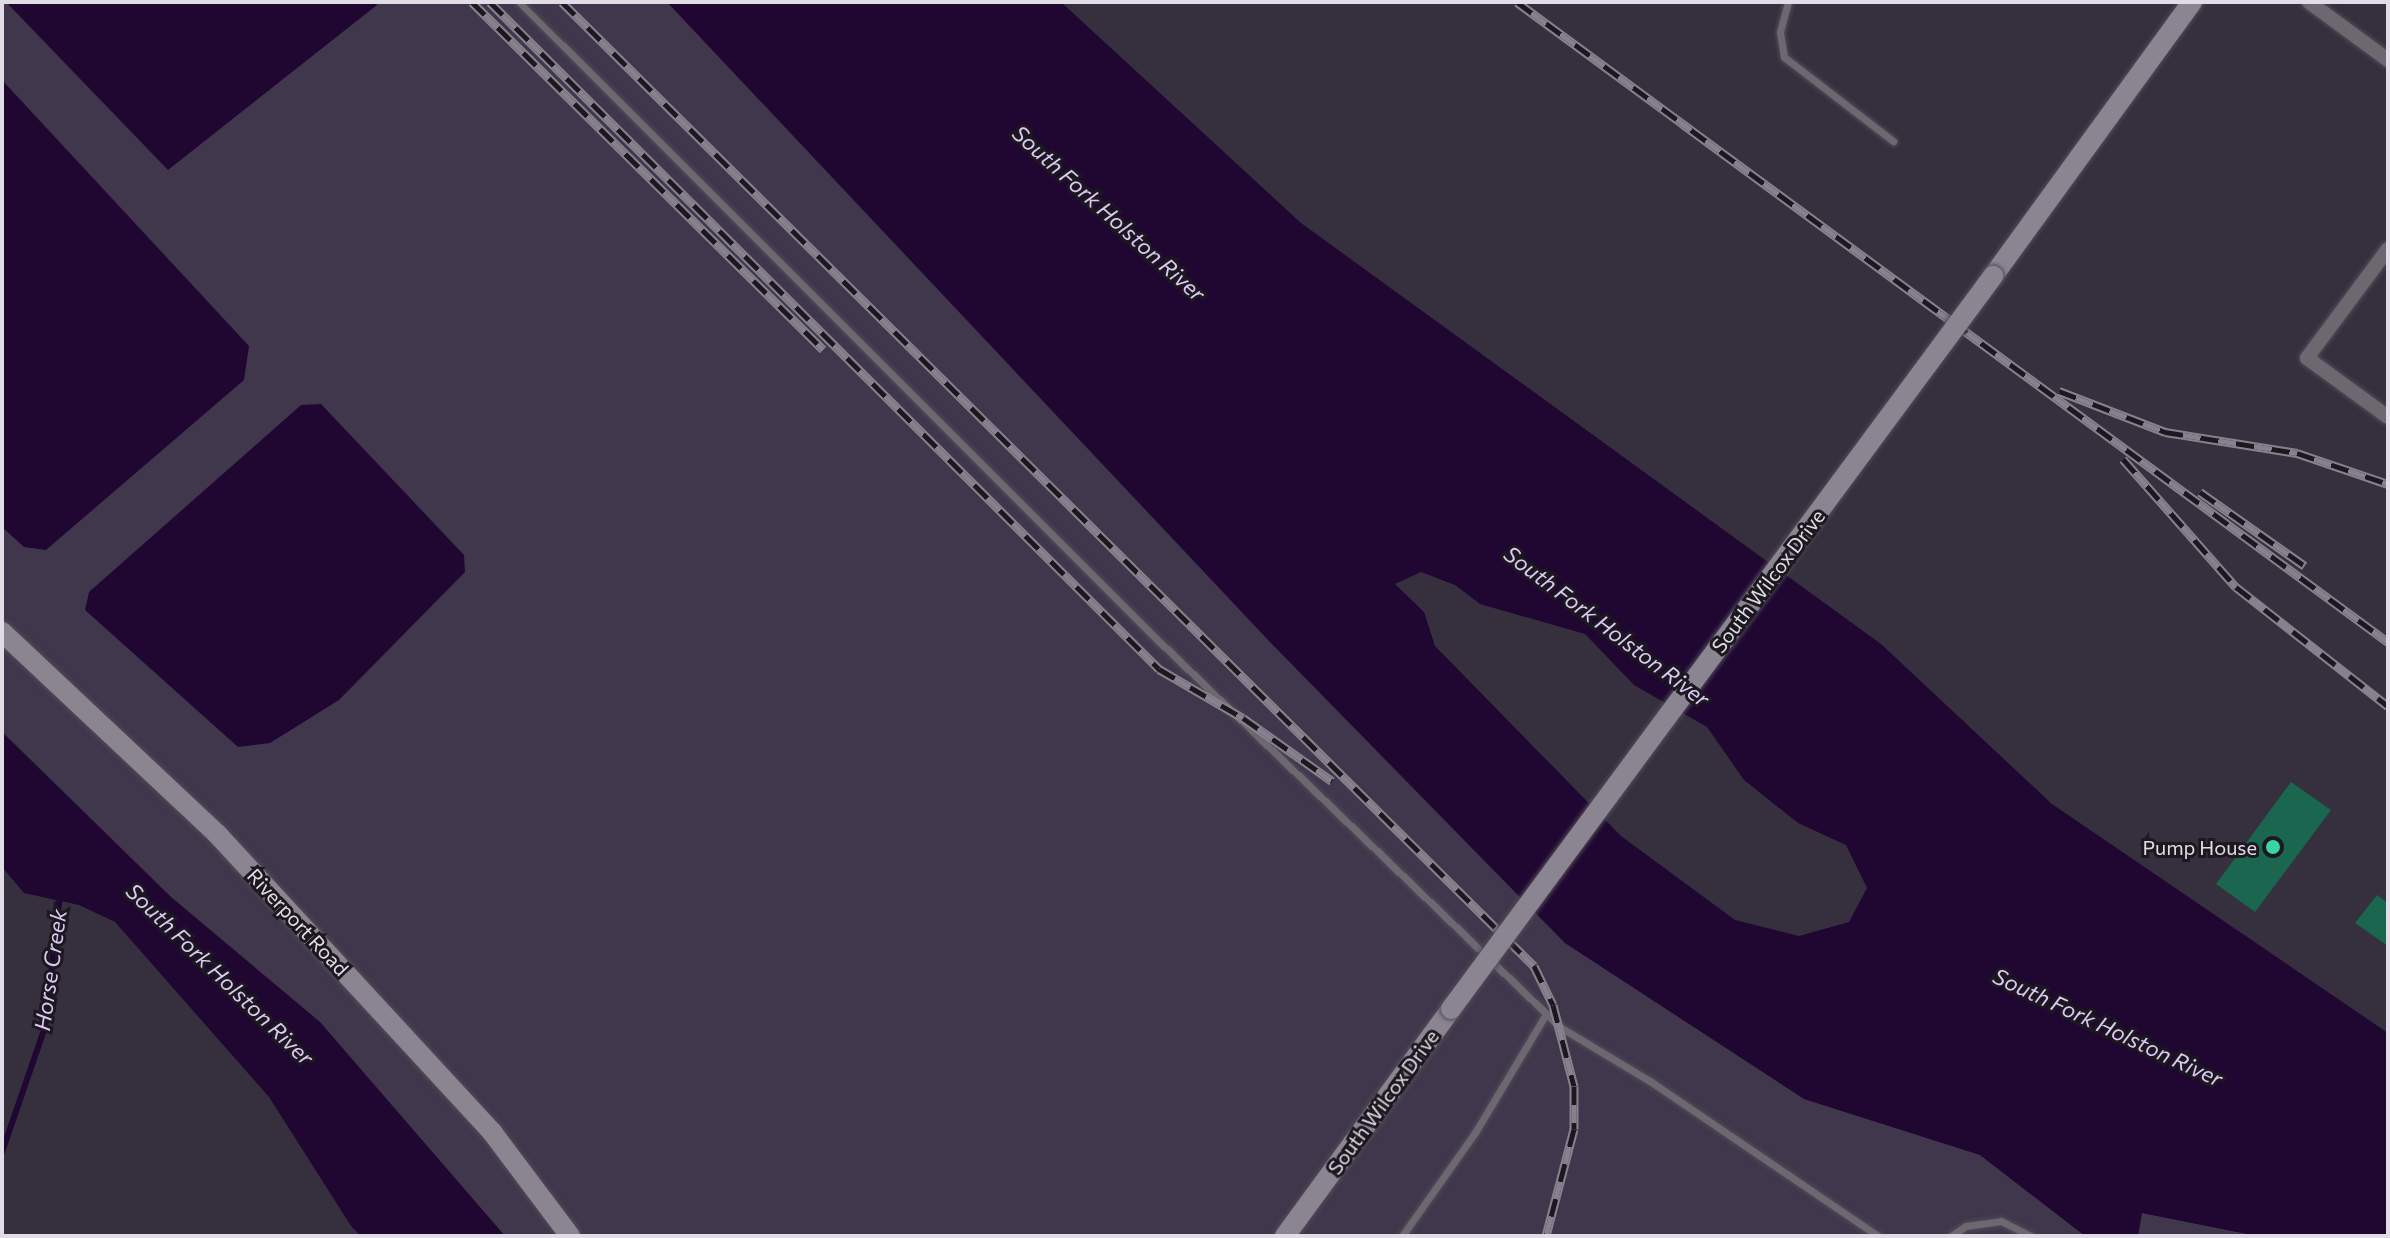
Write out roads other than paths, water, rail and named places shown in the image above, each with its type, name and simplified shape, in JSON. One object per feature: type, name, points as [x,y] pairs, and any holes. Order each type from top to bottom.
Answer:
[{"type":"main road","name":"South Wilcox Drive","points":[[1285,1236],[2192,2]]},
{"type":"main road","name":"Riverport Road","points":[[2,632],[218,835],[492,1132],[570,1236]]},
{"type":"street","points":[[2309,2],[2388,60]]},
{"type":"street","points":[[2388,249],[2307,358],[2388,417]]},
{"type":"lane","points":[[519,2],[1153,635],[1443,920],[1546,1014],[1878,1236]]},
{"type":"lane","points":[[1788,2],[1780,32],[1784,57],[1893,141]]},
{"type":"lane","points":[[1402,1236],[1476,1131],[1546,1014]]},
{"type":"lane","points":[[1951,1236],[1966,1226],[2001,1221],[2030,1236]]},
{"type":"water","points":[[6,2],[375,2],[377,5],[168,170]]},
{"type":"water","name":"South Fork Holston River","points":[[667,2],[1061,2],[1301,223],[1881,644],[2052,804],[2388,1033],[2388,1236],[2257,1236],[2142,1213],[2138,1236],[2085,1236],[1980,1155],[1804,1099],[1565,943],[1270,642]],"holes":[[[1421,572],[1455,585],[1480,604],[1585,634],[1634,685],[1707,727],[1744,780],[1798,823],[1846,845],[1867,888],[1849,922],[1799,936],[1735,920],[1621,836],[1435,646],[1424,612],[1395,584]]]},
{"type":"water","points":[[2,80],[249,346],[244,380],[46,550],[24,547],[2,527]]},
{"type":"water","points":[[321,404],[464,555],[465,572],[339,700],[270,743],[238,747],[85,610],[89,592],[301,405]]},
{"type":"water","name":"South Fork Holston River","points":[[2,732],[171,897],[320,1022],[505,1236],[361,1236],[351,1226],[269,1097],[115,922],[79,905],[24,893],[2,867]]},
{"type":"waterway","name":"Horse Creek","points":[[2,1152],[45,1027],[60,896]]},
{"type":"railway","points":[[472,2],[823,349]]},
{"type":"railway","points":[[490,2],[1159,669],[1243,718],[1332,781]]},
{"type":"railway","points":[[562,2],[1534,966],[1553,1005],[1574,1086],[1574,1129],[1546,1236]]},
{"type":"railway","points":[[1517,2],[2388,642]]},
{"type":"railway","points":[[2059,391],[2165,432],[2297,453],[2388,484]]},
{"type":"railway","points":[[2123,459],[2236,587],[2388,706]]},
{"type":"railway","points":[[2200,492],[2305,566]]},
{"type":"place","name":"Pump House","points":[[2273,847]]}]
